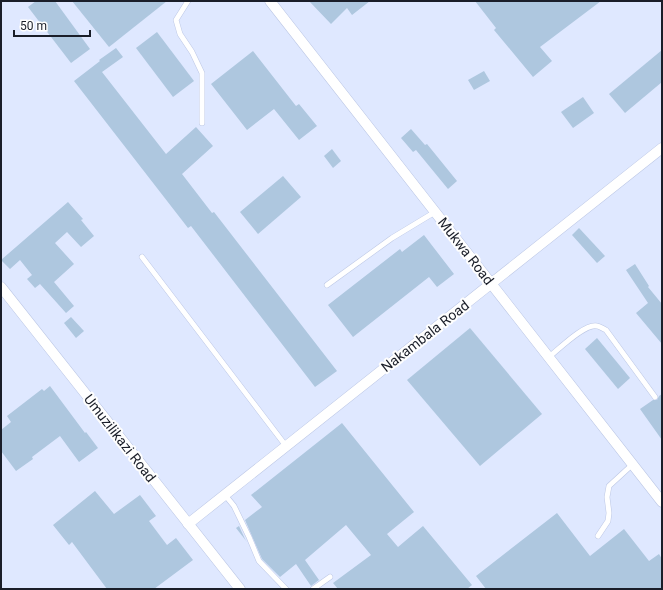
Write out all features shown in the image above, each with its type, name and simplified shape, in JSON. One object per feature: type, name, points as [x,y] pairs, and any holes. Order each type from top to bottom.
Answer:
[{"type":"street","name":"Mukwa Road","points":[[270,1],[662,502]]},
{"type":"street","name":"Nakambala Road","points":[[188,524],[662,148]]},
{"type":"street","name":"Umuzilikazi Road","points":[[1,287],[240,589]]},
{"type":"lane","points":[[188,1],[176,20],[180,34],[192,52],[202,73],[202,123]]},
{"type":"lane","points":[[327,285],[392,238],[435,212]]},
{"type":"lane","points":[[142,257],[286,446]]},
{"type":"lane","points":[[549,357],[577,334],[589,327],[597,326],[606,330],[655,397]]},
{"type":"lane","points":[[598,536],[608,521],[609,513],[607,497],[609,486],[633,464]]},
{"type":"lane","points":[[225,495],[234,506],[259,562],[286,589]]},
{"type":"lane","points":[[313,589],[330,576]]},
{"type":"shaded area","points":[[1,1],[662,1],[662,589],[1,589]]},
{"type":"building","points":[[36,1],[55,1],[90,49],[71,63],[28,7]]},
{"type":"building","points":[[72,1],[167,1],[109,47]]},
{"type":"building","points":[[309,1],[370,1],[352,15],[347,8],[331,24]]},
{"type":"building","points":[[475,1],[601,1],[540,47],[552,61],[533,77],[494,30],[496,28]]},
{"type":"building","points":[[157,32],[194,81],[173,97],[136,48]]},
{"type":"building","points":[[116,48],[123,57],[102,72],[166,154],[196,127],[213,146],[182,174],[212,213],[214,212],[337,371],[315,387],[191,226],[188,228],[74,81]]},
{"type":"building","points":[[662,50],[662,82],[625,113],[609,94]]},
{"type":"building","points":[[253,51],[296,106],[299,104],[317,126],[299,140],[274,109],[247,130],[211,84]]},
{"type":"building","points":[[484,71],[490,81],[474,90],[468,80]]},
{"type":"building","points":[[583,97],[594,113],[573,128],[561,112]]},
{"type":"building","points":[[411,129],[425,145],[427,144],[457,181],[448,189],[416,150],[413,152],[401,138]]},
{"type":"building","points":[[332,149],[341,161],[333,168],[324,156]]},
{"type":"building","points":[[283,176],[301,197],[258,234],[240,212]]},
{"type":"building","points":[[68,202],[83,219],[81,220],[94,236],[81,247],[67,232],[55,243],[74,264],[54,282],[74,306],[66,313],[40,284],[35,288],[27,279],[32,275],[20,260],[10,269],[1,260]]},
{"type":"building","points":[[579,228],[605,256],[597,263],[572,235]]},
{"type":"building","points":[[424,235],[454,274],[437,287],[429,277],[353,337],[328,305],[400,249],[402,252]]},
{"type":"building","points":[[635,264],[649,286],[648,287],[662,304],[662,344],[636,313],[648,303],[626,270]]},
{"type":"building","points":[[71,317],[84,331],[76,338],[64,323]]},
{"type":"building","points":[[470,328],[542,414],[480,466],[407,380]]},
{"type":"building","points":[[597,338],[630,378],[618,389],[585,349]]},
{"type":"building","points":[[50,386],[98,448],[79,462],[60,436],[16,471],[1,451],[1,430],[11,422],[7,416],[42,389],[44,391]]},
{"type":"building","points":[[662,394],[662,440],[640,409],[653,400],[657,400]]},
{"type":"building","points":[[342,423],[414,512],[387,534],[398,547],[423,526],[472,585],[467,589],[338,589],[333,583],[371,555],[346,525],[305,560],[319,580],[311,586],[296,564],[280,577],[262,559],[245,520],[262,507],[251,495]]},
{"type":"building","points":[[95,491],[114,514],[140,495],[156,516],[149,521],[167,545],[176,538],[193,560],[154,589],[107,589],[72,542],[69,545],[53,525]]},
{"type":"building","points":[[557,513],[590,556],[624,529],[649,561],[659,554],[662,559],[662,589],[486,589],[476,576]]},
{"type":"building","points":[[239,526],[245,539],[247,542],[236,528]]}]
